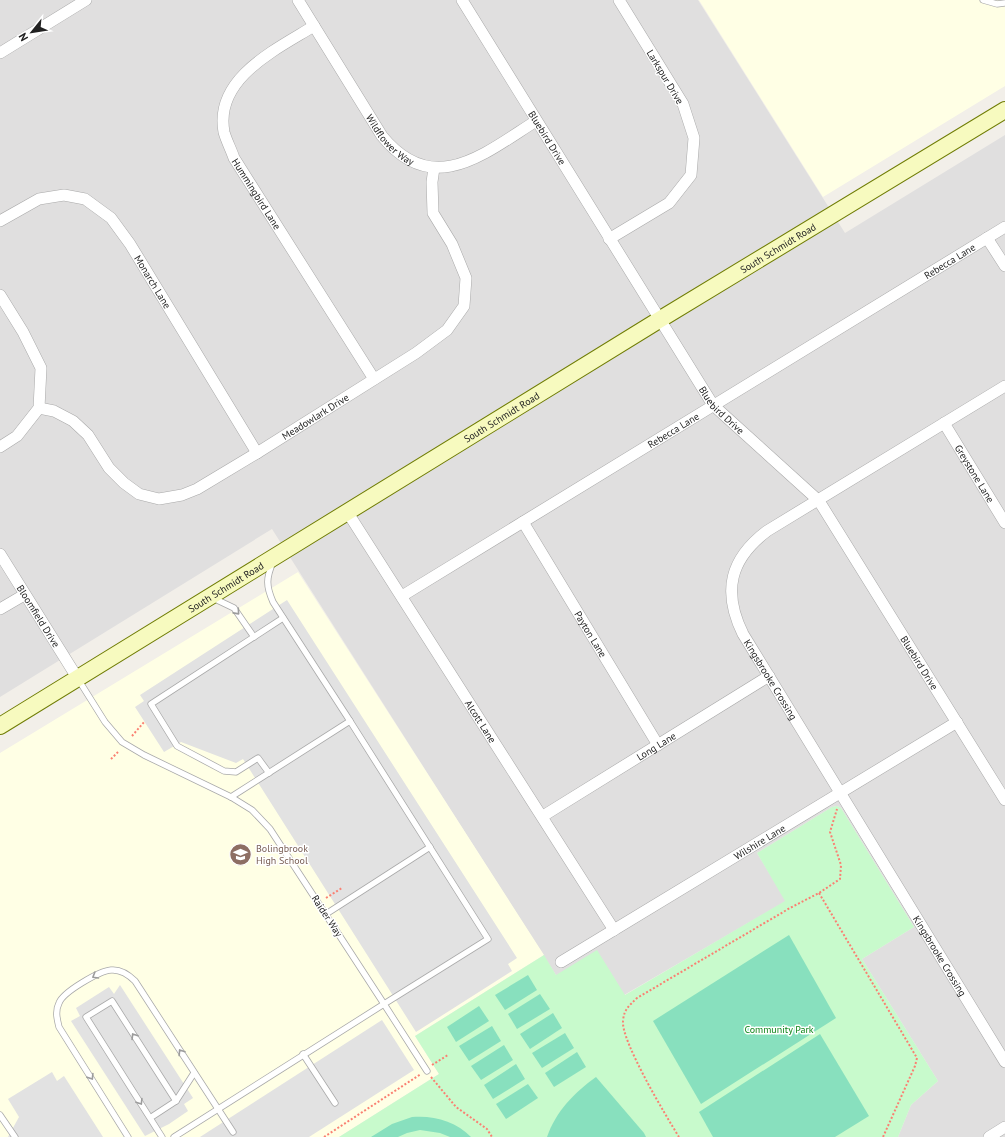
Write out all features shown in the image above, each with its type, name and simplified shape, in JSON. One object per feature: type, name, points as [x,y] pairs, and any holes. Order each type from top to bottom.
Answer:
[{"type":"street","points":[[0,53],[86,0]]},
{"type":"street","name":"Wildflower Way","points":[[298,0],[388,143],[395,151],[406,158],[434,168],[456,166],[475,159],[536,121]]},
{"type":"street","name":"Bluebird Drive","points":[[462,0],[713,406],[819,500],[1005,800]]},
{"type":"street","name":"Larkspur Drive","points":[[609,239],[669,203],[691,174],[694,138],[682,104],[619,0]]},
{"type":"street","name":"Hummingbird Lane","points":[[314,26],[259,59],[237,82],[225,106],[224,131],[234,158],[374,379]]},
{"type":"street","name":"South Schmidt Road","points":[[0,726],[275,558],[659,320],[1005,110]]},
{"type":"street","name":"Meadowlark Drive","points":[[39,408],[54,411],[73,421],[88,435],[108,468],[124,483],[139,494],[159,499],[198,489],[416,353],[447,330],[464,306],[466,278],[452,244],[433,213],[432,182],[434,168]]},
{"type":"street","name":"Monarch Lane","points":[[0,221],[39,199],[64,195],[85,199],[111,218],[130,244],[257,453]]},
{"type":"street","name":"Rebecca Lane","points":[[402,596],[1005,227]]},
{"type":"street","points":[[987,238],[1005,266]]},
{"type":"street","points":[[0,295],[24,332],[41,368],[39,408],[17,436],[0,447]]},
{"type":"street","name":"Kingsbrooke Crossing","points":[[1005,386],[767,531],[756,540],[739,560],[732,578],[731,595],[737,622],[1005,1062]]},
{"type":"street","name":"Greystone Lane","points":[[944,424],[1005,523]]},
{"type":"street","name":"Alcott Lane","points":[[348,513],[543,816],[614,930]]},
{"type":"street","name":"Payton Lane","points":[[523,522],[658,745]]},
{"type":"street","name":"Bloomfield Drive","points":[[0,554],[24,595],[78,679]]},
{"type":"street","points":[[0,609],[24,595]]},
{"type":"street","name":"Long Lane","points":[[543,816],[769,676]]},
{"type":"street","name":"Wilshire Lane","points":[[561,962],[957,722]]},
{"type":"street","points":[[989,1137],[1005,1127]]},
{"type":"lane","points":[[983,0],[997,4],[1005,3]]},
{"type":"lane","points":[[174,1137],[303,1054],[488,939],[283,618],[267,589],[269,571],[275,558]]},
{"type":"lane","points":[[211,597],[234,608],[254,637]]},
{"type":"lane","points":[[269,773],[258,758],[236,772],[224,771],[177,746],[151,704],[283,618]]},
{"type":"lane","name":"Raider Way","points":[[78,679],[105,722],[122,742],[144,755],[231,797],[252,810],[270,829],[427,1071]]},
{"type":"lane","points":[[231,797],[350,721]]},
{"type":"lane","points":[[326,914],[430,847]]},
{"type":"lane","points":[[128,1137],[59,1027],[56,1010],[64,995],[100,973],[110,970],[128,974],[135,981],[232,1132]]},
{"type":"lane","points":[[162,1137],[86,1017],[112,1001],[176,1101]]},
{"type":"lane","points":[[303,1054],[335,1103]]},
{"type":"lane","points":[[150,1118],[176,1101],[194,1073]]},
{"type":"lane","points":[[0,1114],[15,1137]]},
{"type":"path","points":[[132,736],[145,721]]},
{"type":"path","points":[[111,758],[118,752]]},
{"type":"path","points":[[678,1137],[632,1052],[623,1025],[625,1009],[644,994],[790,908],[819,893],[840,879],[841,865],[830,832],[837,811],[840,792]]},
{"type":"path","points":[[326,898],[342,888]]},
{"type":"path","points":[[819,893],[917,1058],[915,1066],[883,1137]]},
{"type":"path","points":[[324,1137],[427,1071],[448,1055]]},
{"type":"path","points":[[427,1071],[456,1107],[487,1128],[492,1137]]},
{"type":"shaded area","points":[[0,0],[698,0],[845,233],[1005,135],[1005,1137],[898,1137],[911,1105],[938,1081],[862,959],[914,927],[841,808],[837,806],[832,807],[757,853],[786,901],[624,995],[556,975],[272,529],[0,697]]},
{"type":"shaded area","points":[[699,0],[1005,0],[1005,86],[823,197]]},
{"type":"shaded area","name":"Bolingbrook High School","points":[[298,572],[544,955],[415,1036],[439,1074],[339,1137],[0,1137],[0,753]]},
{"type":"shaded area","points":[[287,600],[517,958],[508,964],[512,971],[416,1032],[243,759],[236,763],[181,742],[164,752],[135,707],[144,701],[140,695]]},
{"type":"shaded area","points":[[120,985],[193,1098],[184,1104],[188,1111],[169,1124],[145,1136],[71,1021],[80,1016],[76,1008],[109,987],[114,994]]},
{"type":"shaded area","points":[[382,1020],[414,1070],[309,1137],[200,1137]]},
{"type":"shaded area","points":[[52,1072],[57,1081],[64,1076],[103,1137],[8,1137],[19,1117],[8,1099]]},
{"type":"green space","name":"Community Park","points":[[837,806],[841,808],[914,927],[862,959],[938,1081],[911,1105],[898,1137],[339,1137],[439,1074],[415,1036],[544,955],[556,975],[597,950],[625,995],[785,901],[757,853],[832,807]]},
{"type":"green space","points":[[789,935],[836,1018],[701,1104],[653,1021]]},
{"type":"green space","points":[[528,975],[537,990],[505,1010],[495,995]]},
{"type":"green space","points":[[540,994],[550,1009],[517,1029],[508,1014]]},
{"type":"green space","points":[[479,1006],[489,1021],[456,1042],[447,1027]]},
{"type":"green space","points":[[553,1013],[562,1028],[530,1049],[520,1034]]},
{"type":"green space","points":[[492,1026],[501,1041],[469,1061],[459,1046]]},
{"type":"green space","points":[[565,1033],[574,1048],[542,1068],[532,1053]]},
{"type":"green space","points":[[820,1034],[869,1116],[835,1137],[713,1137],[699,1112]]},
{"type":"green space","points":[[504,1045],[513,1060],[481,1080],[471,1066]]},
{"type":"green space","points":[[577,1052],[586,1067],[554,1087],[545,1073]]},
{"type":"green space","points":[[516,1064],[525,1079],[493,1099],[484,1085]]},
{"type":"green space","points":[[596,1077],[646,1137],[547,1137],[555,1119],[567,1103],[580,1089]]},
{"type":"green space","points":[[528,1084],[538,1098],[506,1119],[496,1104]]},
{"type":"green space","points":[[412,1117],[428,1117],[444,1120],[465,1131],[471,1137],[450,1137],[440,1133],[420,1130],[398,1137],[371,1137],[392,1124]]},
{"type":"place","name":"Bolingbrook High School","points":[[240,854]]}]
